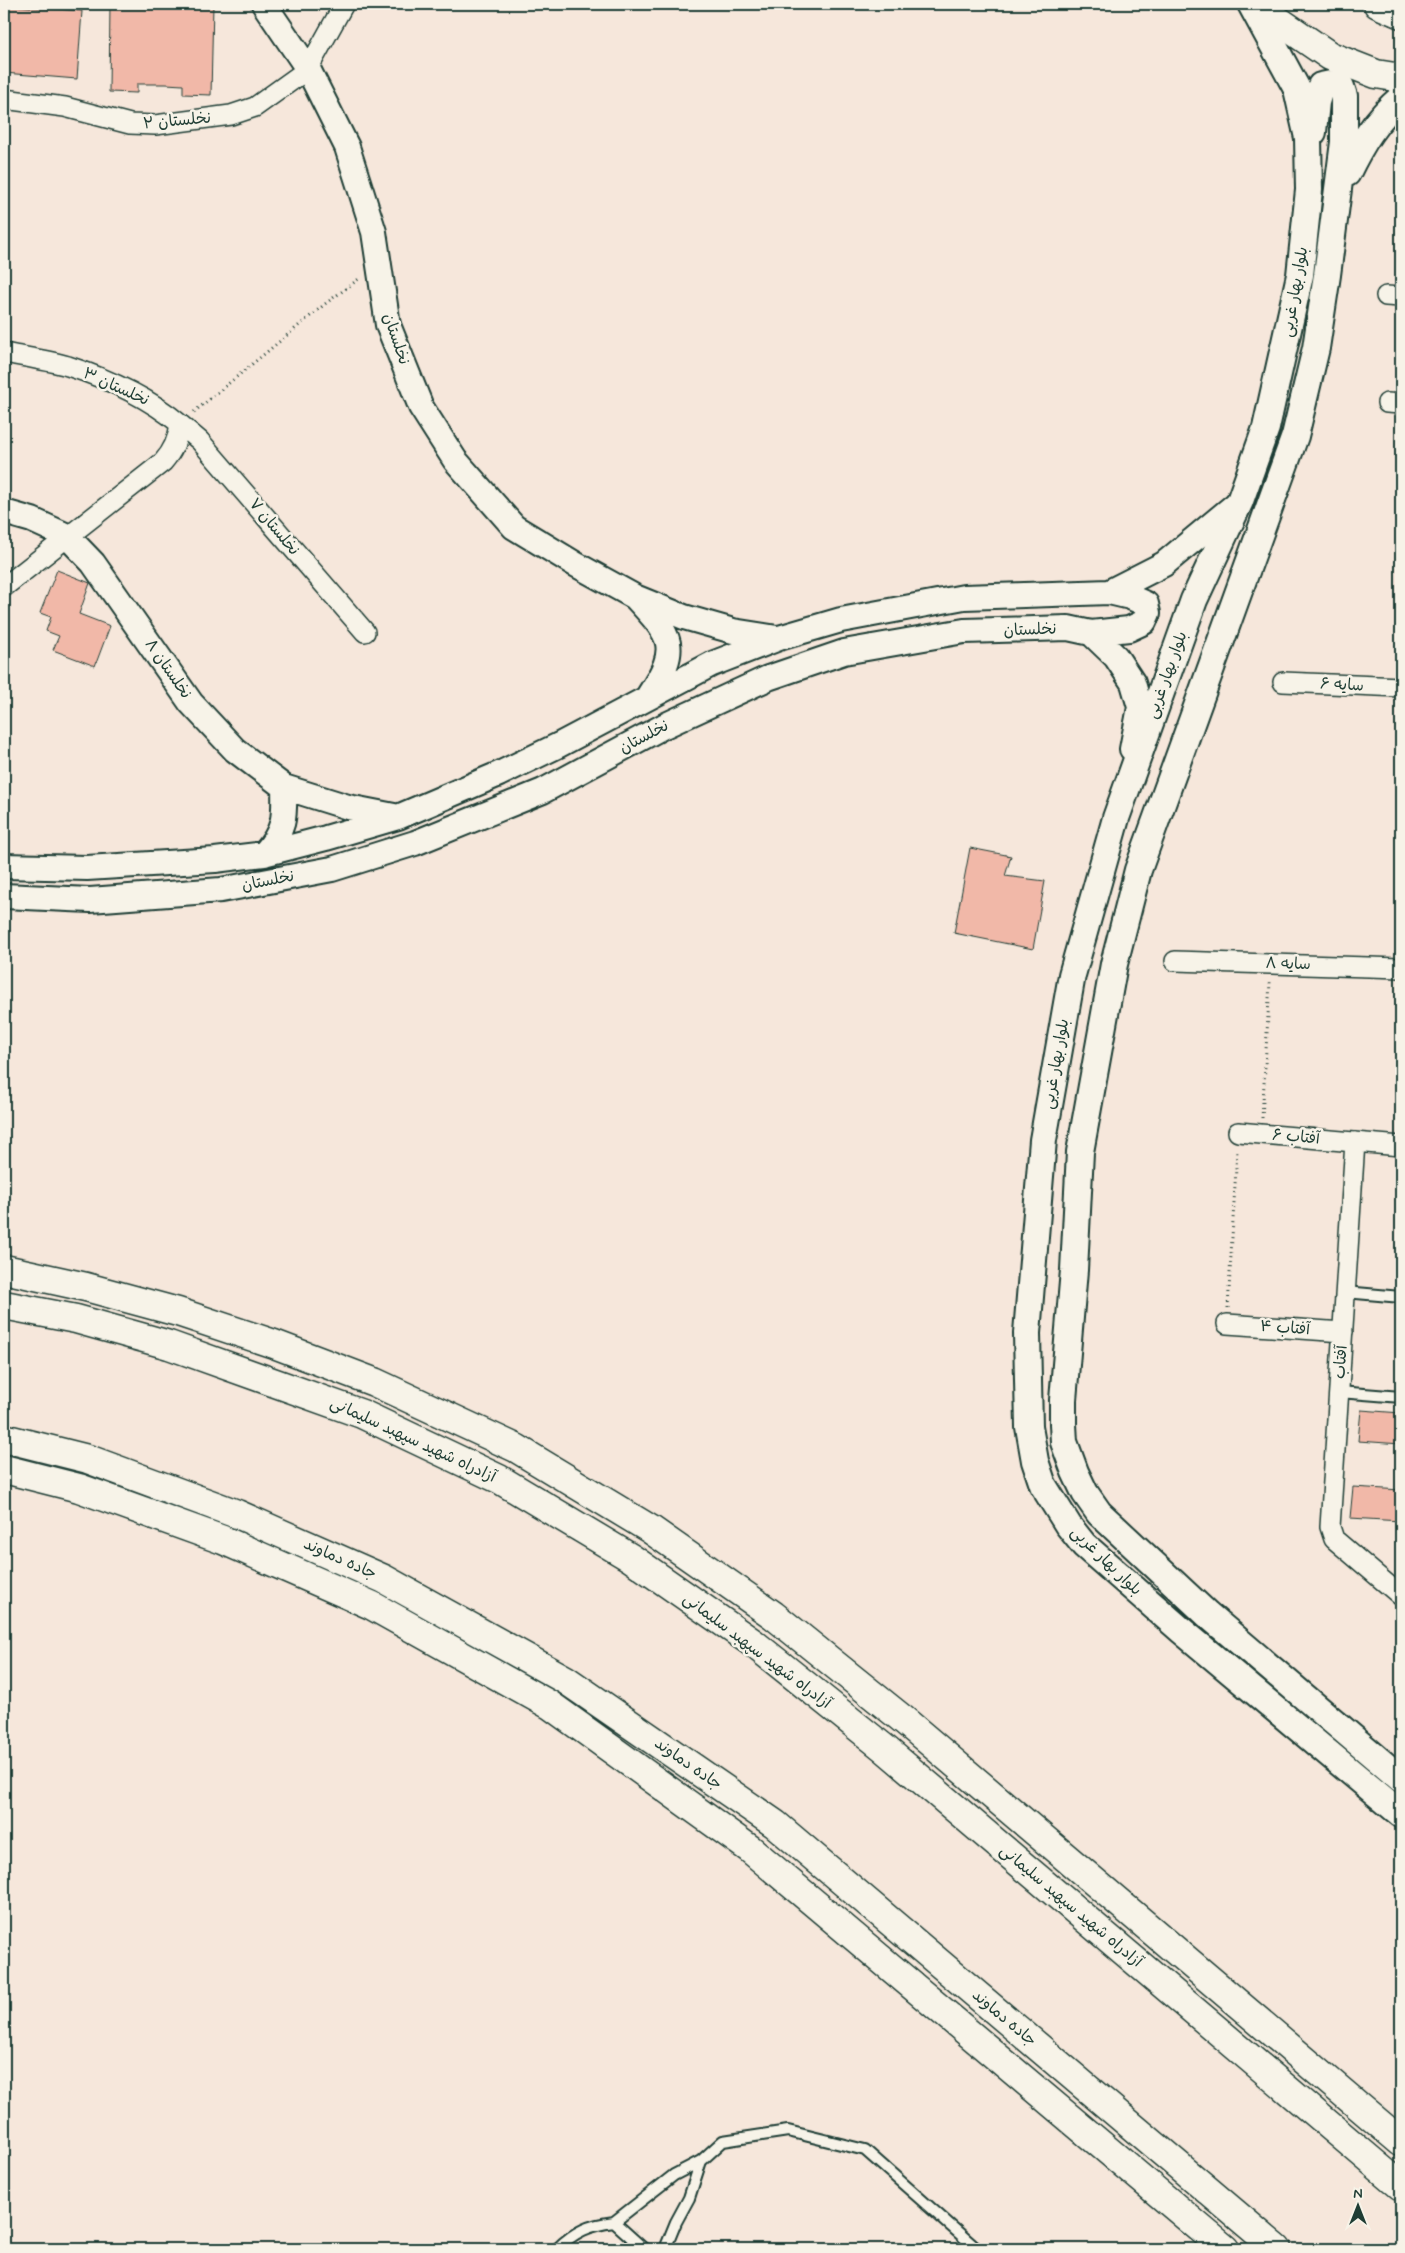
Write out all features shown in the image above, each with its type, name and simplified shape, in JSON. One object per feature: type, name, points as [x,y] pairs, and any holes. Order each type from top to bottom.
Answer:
[{"type":"main road","points":[[1252,4],[1330,56],[1376,74],[1401,78]]},
{"type":"main road","points":[[1252,4],[1297,89],[1308,138],[1309,180]]},
{"type":"main road","points":[[1378,4],[1401,14]]},
{"type":"main road","name":"بلوار بهار غربی","points":[[1401,1778],[1207,1614],[1099,1512],[1085,1493],[1074,1472],[1064,1442],[1063,1424],[1080,1152],[1114,964],[1138,870],[1295,436],[1316,348],[1345,122],[1344,96],[1341,87],[1331,84],[1321,86],[1316,102],[1300,275],[1266,428],[1240,501],[1194,600],[1116,818],[1072,975],[1043,1140],[1027,1333],[1029,1428],[1035,1460],[1043,1485],[1068,1525],[1084,1545],[1181,1630],[1401,1814]]},
{"type":"main road","points":[[1336,194],[1362,143],[1385,111],[1401,98]]},
{"type":"main road","name":"آزادراه شهید سپهبد سلیمانی","points":[[4,1269],[151,1304],[274,1344],[374,1382],[516,1448],[650,1529],[773,1615],[905,1720],[1401,2142]]},
{"type":"main road","name":"آزادراه شهید سپهبد سلیمانی","points":[[4,1305],[76,1319],[169,1345],[362,1414],[499,1480],[631,1558],[753,1643],[884,1748],[1401,2186]]},
{"type":"main road","name":"جاده دماوند","points":[[4,1438],[88,1459],[246,1518],[384,1579],[566,1680],[774,1824],[1277,2249]]},
{"type":"main road","name":"جاده دماوند","points":[[4,1469],[79,1488],[223,1540],[371,1605],[550,1705],[750,1849],[1225,2249]]},
{"type":"main road","points":[[1309,2064],[1401,2119]]},
{"type":"street","name":"نخلستان","points":[[264,4],[308,69],[347,146],[374,232],[388,325],[421,407],[455,460],[514,527],[574,564],[635,597]]},
{"type":"street","points":[[308,69],[344,4]]},
{"type":"street","name":"نخلستان ۲","points":[[4,99],[65,108],[130,124],[165,125],[231,115],[255,106],[308,69]]},
{"type":"street","name":"نخلستان ۳","points":[[4,353],[68,366],[123,388],[159,407],[180,424]]},
{"type":"street","points":[[4,587],[67,536],[110,506],[163,462],[171,454],[178,439],[180,424]]},
{"type":"street","name":"نخلستان ۷","points":[[180,424],[200,441],[365,632]]},
{"type":"street","name":"نخلستان","points":[[4,866],[87,868],[214,860],[264,854],[398,817],[499,774],[559,745],[648,696],[712,664],[779,638],[841,620],[964,597],[1109,592],[1164,564],[1240,501]]},
{"type":"street","points":[[4,512],[32,520],[67,536]]},
{"type":"street","name":"نخلستان ۸","points":[[67,536],[93,563],[191,703],[235,750],[284,787],[348,807],[398,817]]},
{"type":"street","points":[[1091,633],[1129,629],[1144,622],[1148,613],[1146,604],[1130,597],[1109,592]]},
{"type":"street","points":[[635,597],[684,617],[716,627],[779,638]]},
{"type":"street","points":[[635,597],[662,627],[669,647],[665,670],[648,696]]},
{"type":"street","name":"نخلستان","points":[[4,896],[90,900],[221,890],[332,869],[415,843],[543,791],[664,726],[768,678],[844,652],[964,631],[1068,628],[1091,633]]},
{"type":"street","points":[[1091,633],[1116,657],[1133,683],[1140,707],[1116,818]]},
{"type":"street","name":"سایه ۶","points":[[1283,682],[1401,687]]},
{"type":"street","points":[[264,854],[278,837],[285,813],[284,787]]},
{"type":"street","name":"سایه ۸","points":[[1175,961],[1401,968]]},
{"type":"street","name":"آفتاب ۶","points":[[1238,1132],[1355,1142]]},
{"type":"street","points":[[1355,1142],[1401,1146]]},
{"type":"street","name":"آفتاب","points":[[1355,1142],[1330,1527],[1334,1539],[1401,1596]]},
{"type":"street","name":"آفتاب ۴","points":[[1227,1324],[1343,1332]]},
{"type":"lane","points":[[1345,1292],[1401,1297]]},
{"type":"lane","points":[[1339,1392],[1401,1398]]},
{"type":"lane","points":[[557,2249],[567,2238],[591,2225],[614,2222],[674,2175],[702,2161],[723,2141],[788,2132],[866,2150],[977,2249]]},
{"type":"lane","points":[[665,2249],[676,2222],[689,2198],[702,2161]]},
{"type":"lane","points":[[614,2222],[644,2249]]},
{"type":"path","points":[[180,424],[324,304],[378,264]]},
{"type":"path","points":[[1261,1134],[1271,964]]},
{"type":"path","points":[[1227,1324],[1238,1132]]},
{"type":"building","points":[[110,4],[213,4],[211,95],[183,94],[183,85],[166,84],[137,84],[137,93],[109,92]]},
{"type":"building","points":[[4,5],[82,11],[77,79],[4,73]]},
{"type":"building","points":[[57,570],[90,583],[79,614],[110,626],[95,666],[53,650],[59,636],[46,631],[51,617],[40,613]]},
{"type":"building","points":[[970,848],[1011,856],[1005,876],[1045,881],[1033,949],[954,933]]},
{"type":"building","points":[[1361,1410],[1401,1413],[1401,1444],[1358,1441]]},
{"type":"building","points":[[1353,1487],[1401,1490],[1401,1521],[1350,1518]]}]
